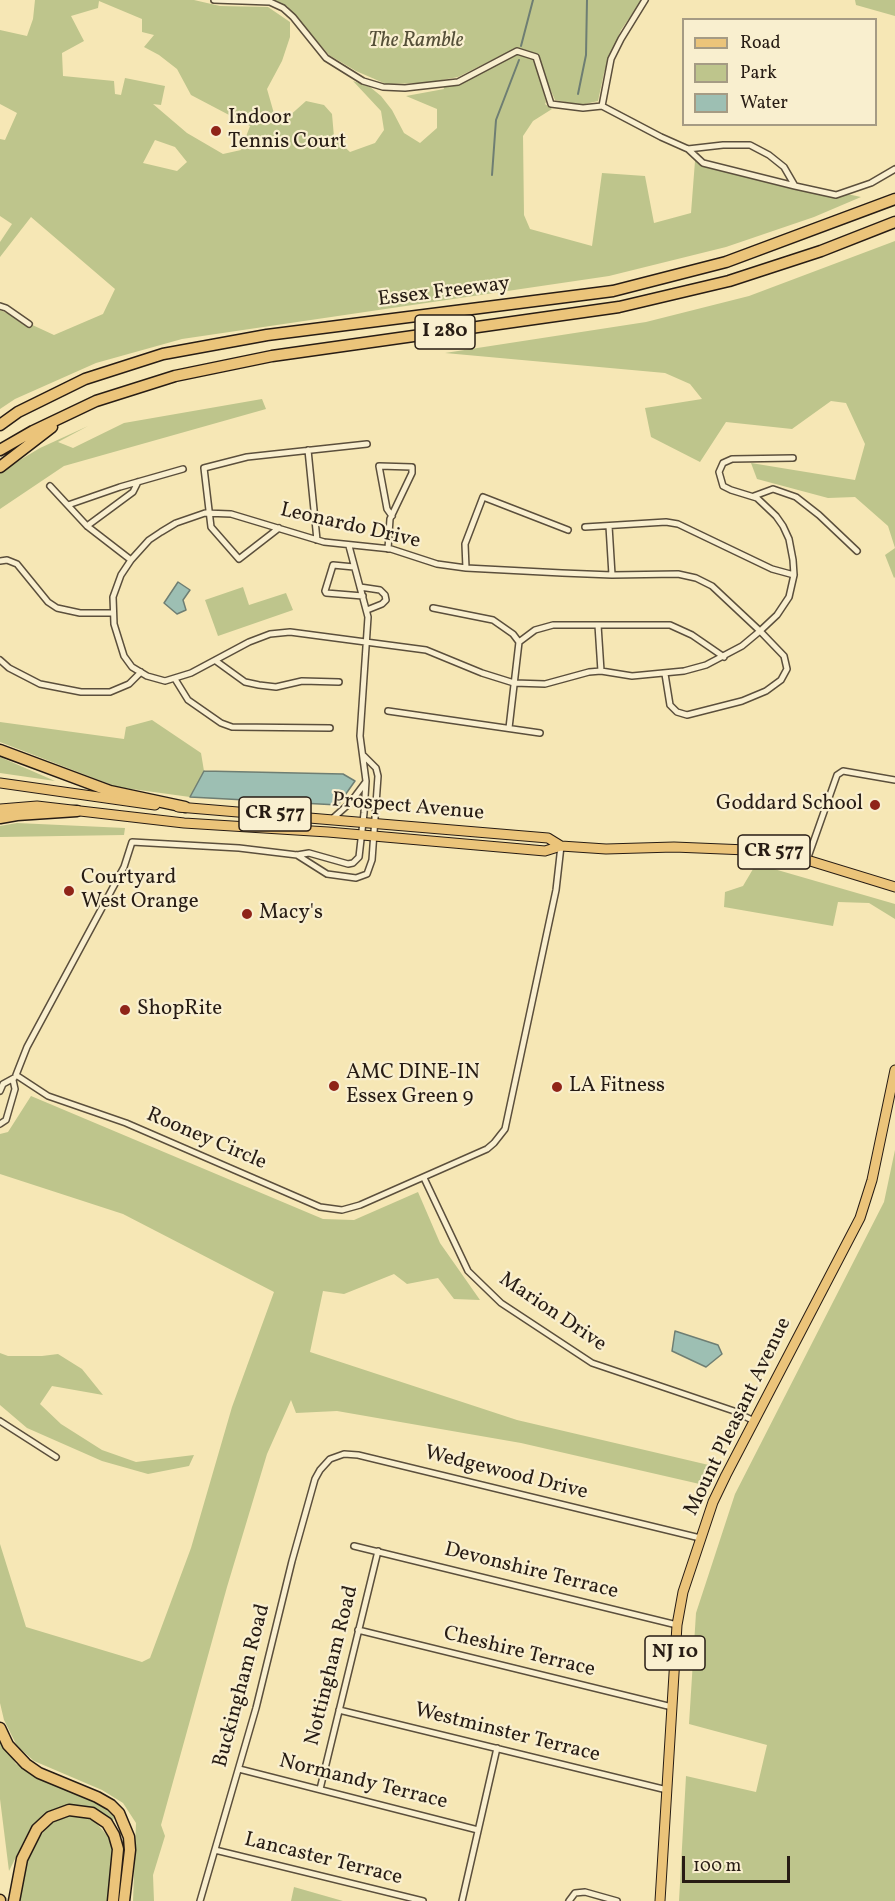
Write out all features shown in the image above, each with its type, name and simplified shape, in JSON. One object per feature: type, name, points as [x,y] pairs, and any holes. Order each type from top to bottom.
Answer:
[{"type":"highway","name":"Essex Freeway","points":[[0,425],[18,412],[85,379],[163,354],[267,335],[613,291],[726,262],[895,199]]},
{"type":"highway","name":"Essex Freeway","points":[[0,450],[33,431],[96,402],[175,376],[261,358],[630,304],[729,281],[821,251],[895,222]]},
{"type":"highway","points":[[0,467],[66,416]]},
{"type":"highway","points":[[0,750],[110,791],[186,807]]},
{"type":"highway","points":[[0,819],[17,815],[77,811]]},
{"type":"highway","points":[[0,1728],[8,1745],[26,1764],[39,1773],[97,1797],[119,1813],[129,1837],[130,1850],[124,1901]]},
{"type":"highway","points":[[14,1901],[22,1859],[37,1829],[50,1817],[69,1810],[92,1813],[107,1823],[114,1835],[118,1849],[113,1901]]},
{"type":"main road","name":"Prospect Avenue","points":[[0,783],[127,802],[548,838],[561,846]]},
{"type":"main road","name":"Prospect Avenue","points":[[0,809],[37,806],[184,823],[544,851],[561,846],[606,849],[674,847],[771,851],[895,887]]},
{"type":"main road","name":"Mount Pleasant Avenue","points":[[660,1901],[677,1624],[684,1592],[712,1502],[860,1218],[872,1180],[895,1070]]},
{"type":"street","points":[[214,0],[270,2],[283,8],[326,58],[363,81],[383,87],[405,88],[458,81],[517,51],[536,57],[551,104],[583,108],[602,106],[688,149],[703,163],[837,195],[871,183],[895,169]]},
{"type":"street","points":[[602,106],[611,59],[645,0]]},
{"type":"street","points":[[688,149],[750,145],[769,155],[784,167],[795,186]]},
{"type":"street","points":[[0,306],[29,324]]},
{"type":"street","points":[[279,528],[239,559],[211,527],[204,468],[247,457],[367,444]]},
{"type":"street","points":[[308,450],[317,540]]},
{"type":"street","points":[[0,660],[9,668],[40,684],[59,689],[99,693],[129,684],[141,672],[165,681],[175,679],[216,661],[249,642],[270,634],[291,632],[426,650],[482,673],[514,683],[545,684],[601,671],[632,676],[665,674],[706,665],[742,646],[760,631],[784,606],[793,587],[794,575],[789,539],[783,526],[767,506],[754,496],[723,486],[719,472],[723,463],[732,459],[793,458]]},
{"type":"street","points":[[388,549],[388,531],[392,516],[412,467],[379,466],[387,509],[392,516]]},
{"type":"street","points":[[68,505],[183,469]]},
{"type":"street","points":[[87,526],[133,492],[138,482]]},
{"type":"street","points":[[50,486],[87,526],[131,560]]},
{"type":"street","points":[[754,496],[773,489],[796,497],[857,551]]},
{"type":"street","points":[[466,568],[465,544],[483,497],[568,530]]},
{"type":"street","name":"Leonardo Drive","points":[[141,672],[132,667],[119,645],[113,613],[116,585],[131,560],[149,540],[176,524],[209,513],[231,514],[317,540],[349,546],[388,549],[417,559],[466,568],[612,575],[678,574],[696,578],[712,586],[760,631],[784,656],[787,669],[781,680],[766,691],[742,701],[687,715],[677,712],[670,705],[665,674]]},
{"type":"street","points":[[585,527],[666,522],[678,524],[772,569],[794,575]]},
{"type":"street","points":[[609,526],[612,575]]},
{"type":"street","points":[[0,1124],[6,1120],[15,1089],[14,1077],[27,1047],[124,867],[132,842],[239,848],[297,855],[309,853],[342,863],[353,863],[361,853],[366,781],[360,736],[367,643],[367,610],[349,546]]},
{"type":"street","points":[[0,561],[7,560],[17,564],[48,602],[57,608],[80,613],[113,613]]},
{"type":"street","points":[[354,567],[333,565],[325,591],[326,593],[363,596]]},
{"type":"street","points":[[360,587],[380,590],[385,595],[386,600],[382,604],[367,610]]},
{"type":"street","points":[[433,608],[493,621],[513,633],[519,642],[508,728]]},
{"type":"street","points":[[598,625],[601,671]]},
{"type":"street","points":[[519,642],[543,627],[670,625],[692,634],[723,657]]},
{"type":"street","points":[[216,661],[245,682],[259,685],[276,687],[302,681],[339,682]]},
{"type":"street","points":[[175,679],[188,700],[220,723],[232,727],[330,728]]},
{"type":"street","points":[[388,711],[540,733]]},
{"type":"street","points":[[297,855],[327,874],[361,878],[367,874],[374,837],[378,776],[376,768],[364,756]]},
{"type":"street","points":[[807,860],[837,775],[843,771],[895,780]]},
{"type":"street","points":[[332,819],[350,803],[366,781]]},
{"type":"street","name":"Rooney Circle","points":[[14,1077],[48,1096],[126,1123],[320,1207],[332,1210],[351,1209],[487,1149],[504,1129],[556,891],[561,846]]},
{"type":"street","points":[[0,1090],[3,1084],[14,1077]]},
{"type":"street","name":"Marion Drive","points":[[424,1178],[468,1271],[501,1303],[592,1362],[734,1411],[754,1421]]},
{"type":"street","points":[[0,1421],[56,1457]]},
{"type":"street","name":"Wedgewood Drive","points":[[315,1479],[330,1459],[351,1454],[700,1538]]},
{"type":"street","name":"Buckingham Road","points":[[200,1901],[239,1769],[315,1479]]},
{"type":"street","name":"Devonshire Terrace","points":[[354,1546],[677,1624]]},
{"type":"street","name":"Nottingham Road","points":[[320,1789],[378,1551]]},
{"type":"street","name":"Cheshire Terrace","points":[[358,1630],[672,1707]]},
{"type":"street","name":"Westminster Terrace","points":[[339,1710],[667,1790]]},
{"type":"street","points":[[462,1901],[497,1748]]},
{"type":"street","name":"Normandy Terrace","points":[[239,1769],[478,1830]]},
{"type":"street","name":"Lancaster Terrace","points":[[215,1850],[423,1901]]},
{"type":"street","points":[[569,1901],[575,1893],[585,1892],[617,1901]]},
{"type":"green space","points":[[35,0],[194,0],[220,6],[268,7],[290,22],[290,37],[282,61],[267,89],[275,117],[287,118],[306,101],[324,105],[332,114],[334,137],[350,152],[375,143],[384,130],[381,111],[353,81],[370,87],[381,96],[392,110],[404,133],[420,143],[437,128],[437,109],[406,96],[444,89],[443,85],[458,83],[516,54],[534,58],[545,104],[552,109],[533,121],[523,136],[524,215],[530,229],[592,246],[602,173],[645,176],[654,223],[691,213],[695,161],[861,197],[814,217],[726,247],[609,276],[182,339],[96,363],[15,399],[0,409],[0,310],[54,335],[103,314],[115,289],[31,217],[0,257],[0,242],[12,224],[0,216],[0,139],[5,140],[17,113],[0,104],[0,30],[27,36],[33,19]],"holes":[[[99,1],[142,19],[142,32],[154,35],[144,47],[177,69],[191,95],[250,126],[241,150],[223,154],[187,133],[153,104],[161,105],[165,86],[125,78],[121,95],[115,94],[114,81],[63,76],[62,53],[84,41],[71,16],[98,8]],[[155,140],[175,147],[187,162],[177,171],[143,163]]]},
{"type":"green space","name":"The Ramble","points":[[270,0],[642,0],[621,30],[604,73],[598,101],[581,105],[555,100],[535,54],[516,48],[458,77],[426,83],[386,84],[356,71],[329,55],[287,6]]},
{"type":"green space","points":[[855,0],[895,0],[895,16],[856,5]]},
{"type":"green space","points":[[895,241],[895,548],[888,526],[855,497],[828,498],[757,479],[751,463],[855,480],[865,444],[846,403],[831,401],[792,429],[726,422],[700,462],[651,437],[645,408],[702,399],[690,384],[665,373],[445,353],[646,322],[749,296]]},
{"type":"green space","points":[[262,399],[266,409],[64,466],[0,509],[0,472],[40,448],[88,426],[58,442],[73,448],[124,423]]},
{"type":"green space","points":[[895,548],[895,577],[894,578],[885,555]]},
{"type":"green space","points":[[243,587],[249,605],[286,593],[293,610],[218,636],[205,600]]},
{"type":"green space","points":[[152,720],[201,753],[204,771],[190,797],[117,787],[0,742],[0,722],[124,739],[126,727]]},
{"type":"green space","points":[[0,757],[55,781],[0,773]]},
{"type":"green space","points":[[17,823],[125,828],[124,835],[0,837],[0,826]]},
{"type":"green space","points":[[753,869],[774,869],[895,904],[895,919],[869,903],[838,902],[833,926],[724,907],[725,892],[743,886]]},
{"type":"green space","points":[[31,1096],[323,1219],[354,1220],[418,1192],[440,1243],[480,1300],[454,1299],[438,1278],[407,1284],[394,1274],[344,1294],[323,1291],[310,1352],[517,1420],[713,1466],[704,1485],[521,1443],[337,1411],[296,1413],[291,1400],[267,1454],[227,1587],[161,1825],[165,1836],[153,1875],[154,1901],[133,1901],[136,1823],[123,1803],[102,1790],[34,1761],[17,1746],[4,1720],[0,1703],[0,1544],[26,1627],[142,1662],[150,1658],[191,1548],[232,1407],[274,1292],[123,1214],[0,1174],[0,1134],[8,1132]]},
{"type":"green space","points":[[895,1150],[895,1901],[679,1901],[686,1776],[756,1792],[767,1745],[689,1724],[696,1613],[735,1494],[884,1202]]},
{"type":"green space","points":[[0,1353],[8,1356],[58,1354],[82,1369],[103,1395],[52,1386],[40,1404],[61,1424],[102,1450],[136,1462],[194,1455],[189,1466],[148,1474],[102,1461],[27,1428],[0,1405]]},
{"type":"green space","points":[[0,1738],[16,1764],[101,1805],[114,1817],[112,1825],[94,1810],[49,1814],[30,1829],[9,1871],[0,1799]]},
{"type":"green space","points":[[76,1815],[93,1819],[111,1840],[113,1859],[109,1901],[18,1901],[30,1847],[56,1818]]},
{"type":"green space","points":[[294,1887],[343,1901],[291,1901]]},
{"type":"water","points":[[178,582],[190,590],[183,600],[186,610],[177,614],[164,603]]},
{"type":"water","points":[[204,771],[343,774],[355,781],[338,805],[190,797]]},
{"type":"water","points":[[675,1331],[718,1345],[722,1354],[706,1367],[672,1351]]},
{"type":"waterway","points":[[521,46],[533,0]]},
{"type":"waterway","points":[[578,94],[586,55],[587,0]]},
{"type":"waterway","points":[[492,175],[496,120],[519,60]]},
{"type":"place","name":"Indoor Tennis Court","points":[[216,131]]},
{"type":"place","name":"Goddard School","points":[[875,805]]},
{"type":"place","name":"Courtyard West Orange","points":[[69,891]]},
{"type":"place","name":"Macy's","points":[[247,914]]},
{"type":"place","name":"ShopRite","points":[[125,1010]]},
{"type":"place","name":"AMC DINE-IN Essex Green 9","points":[[334,1086]]},
{"type":"place","name":"LA Fitness","points":[[557,1087]]}]
